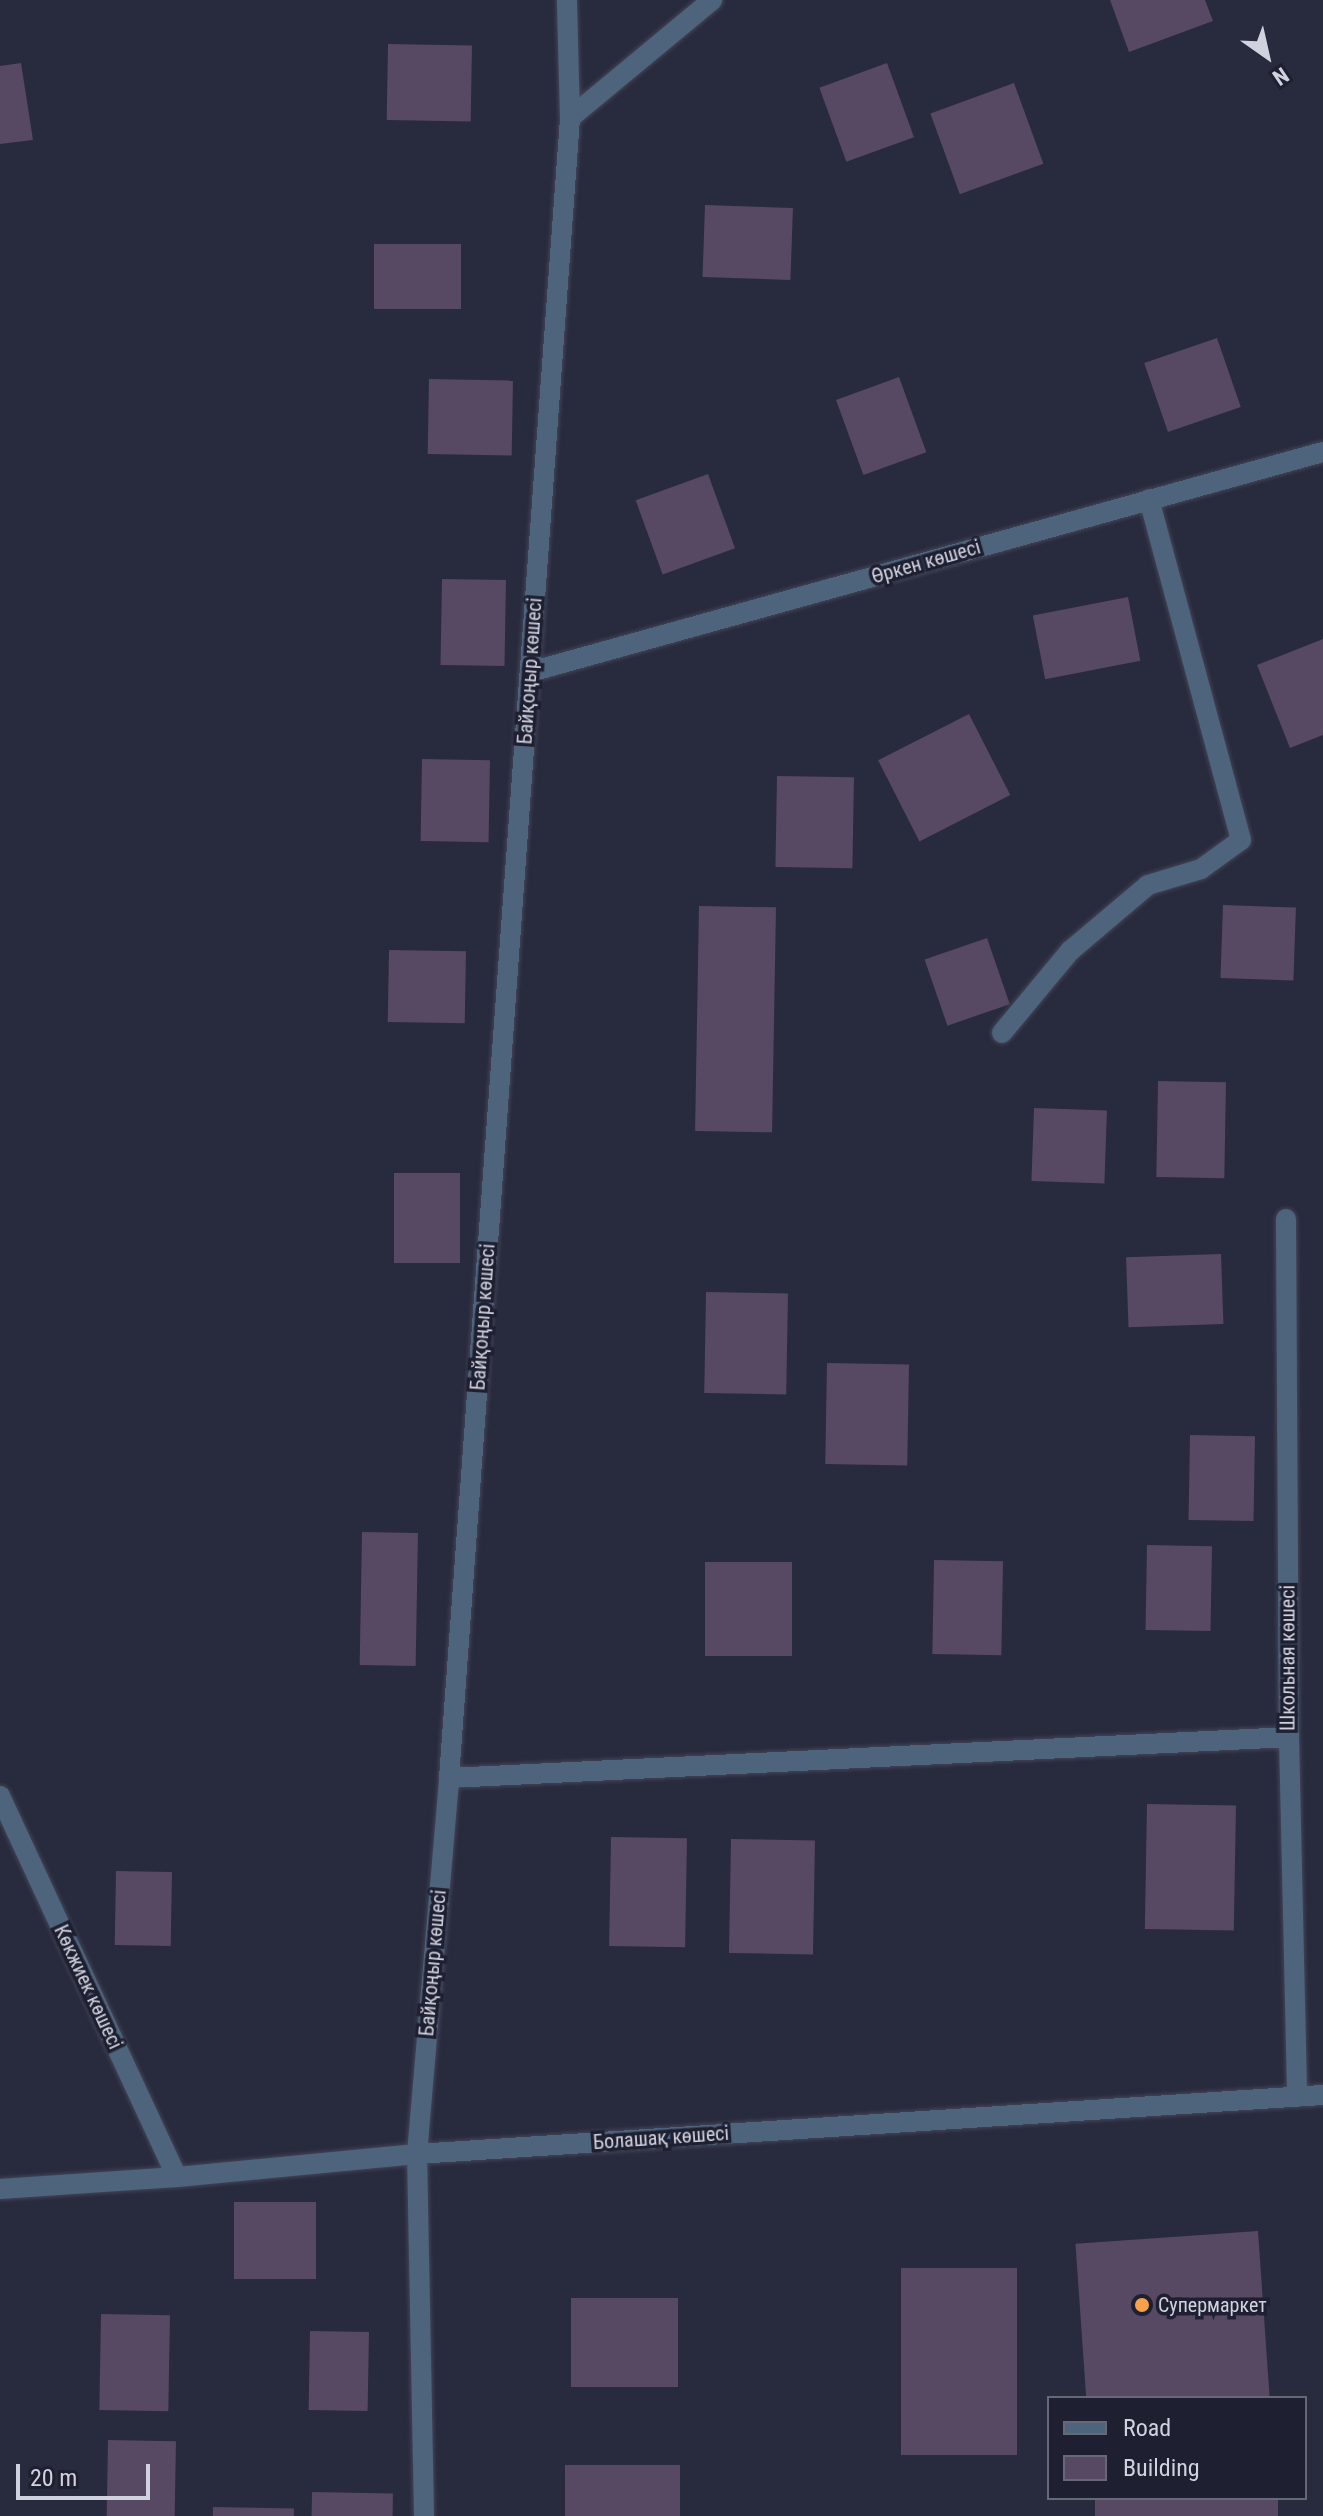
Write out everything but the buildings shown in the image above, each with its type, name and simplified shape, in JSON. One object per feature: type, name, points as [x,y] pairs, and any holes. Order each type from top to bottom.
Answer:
[{"type":"street","name":"Байқоңыр көшесі","points":[[424,2516],[417,2154],[449,1778],[570,118],[567,0]]},
{"type":"street","points":[[570,118],[712,0]]},
{"type":"street","name":"Өркен көшесі","points":[[530,672],[1323,452]]},
{"type":"street","points":[[1002,1033],[1070,951],[1148,885],[1201,869],[1241,840],[1149,499]]},
{"type":"street","name":"Школьная көшесі","points":[[1286,1219],[1289,1737],[1297,2097]]},
{"type":"street","points":[[449,1778],[1289,1737]]},
{"type":"street","name":"Көкжиек көшесі","points":[[1,1802],[177,2177]]},
{"type":"street","name":"Болашақ көшесі","points":[[0,2189],[177,2177],[417,2154],[1323,2095]]},
{"type":"place","name":"Супермаркет","points":[[1142,2305]]}]
